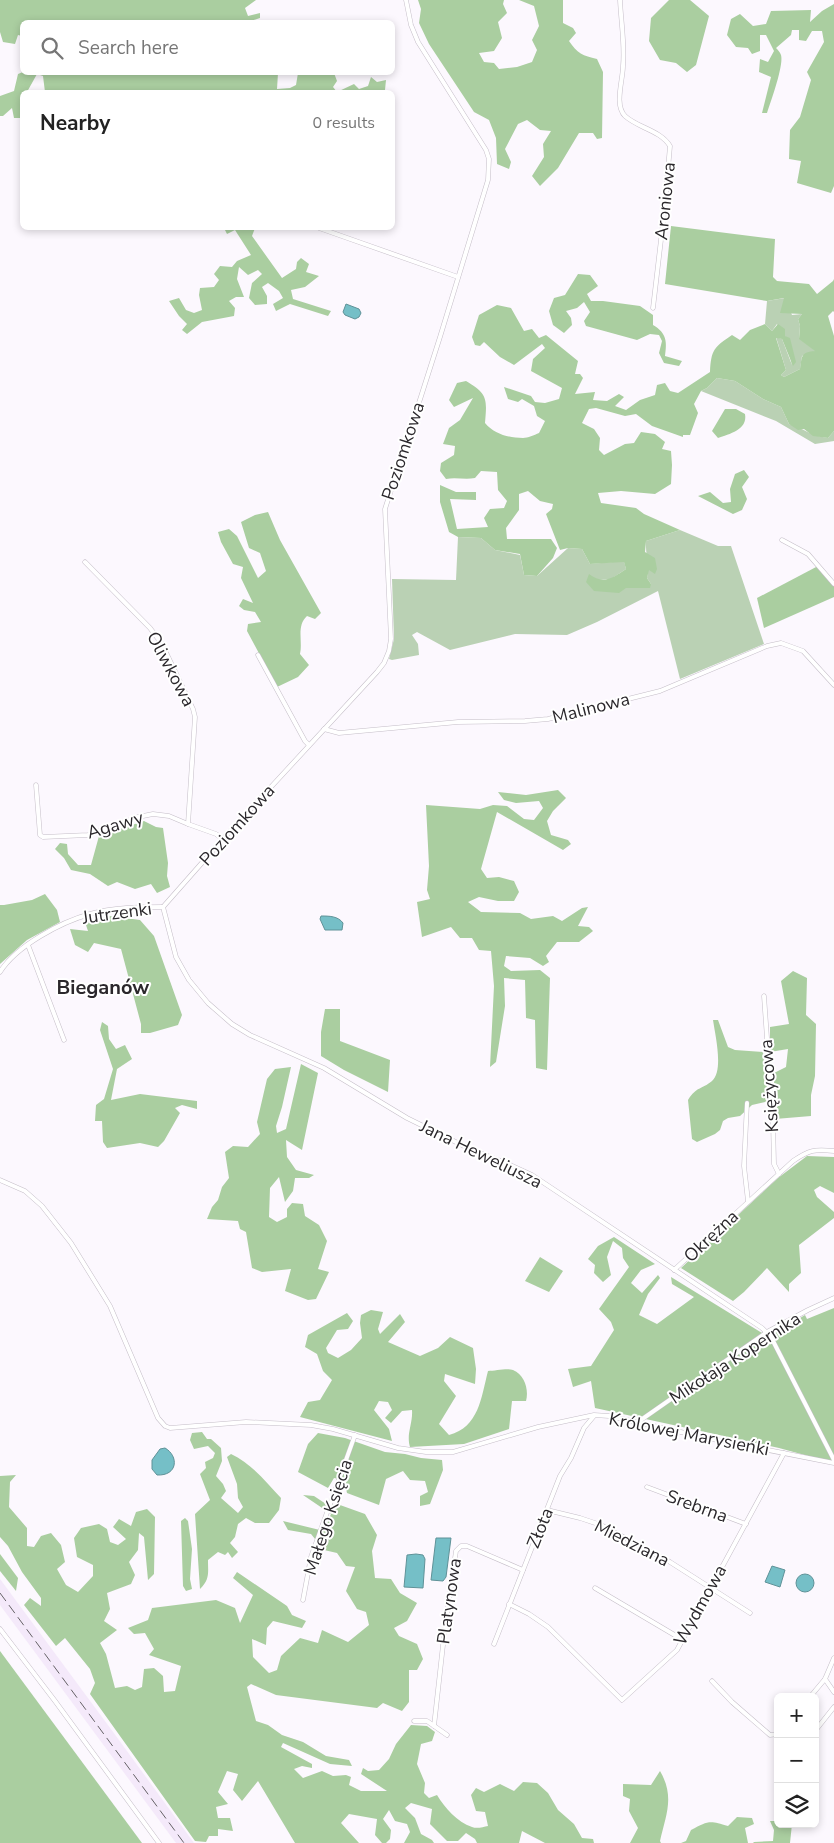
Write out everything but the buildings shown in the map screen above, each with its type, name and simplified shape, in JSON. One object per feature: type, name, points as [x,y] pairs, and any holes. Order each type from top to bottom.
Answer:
[{"type":"street","name":"Poziomkowa","points":[[163,907],[377,672],[384,663],[389,651],[391,619],[385,509],[488,180],[489,158],[418,42],[411,25],[406,0]]},
{"type":"street","name":"Aroniowa","points":[[620,0],[623,66],[620,103],[624,114],[637,125],[665,138],[670,146],[664,218],[653,308]]},
{"type":"street","points":[[325,230],[458,278]]},
{"type":"street","points":[[782,540],[808,554],[834,584]]},
{"type":"street","name":"Oliwkowa","points":[[85,562],[150,628],[162,644],[193,708],[195,717],[188,824]]},
{"type":"street","name":"Malinowa","points":[[324,729],[339,733],[458,722],[548,719],[660,691],[767,646],[781,643],[803,651],[834,685]]},
{"type":"street","points":[[258,655],[305,741],[309,745]]},
{"type":"street","name":"Agawy","points":[[36,784],[40,835],[43,837],[88,835],[138,816],[153,814],[169,816],[188,824]]},
{"type":"street","points":[[188,824],[216,834],[223,839]]},
{"type":"street","name":"Jutrzenki","points":[[0,972],[9,960],[28,945],[63,925],[91,913],[126,908],[163,907]]},
{"type":"street","name":"Jana Heweliusza","points":[[163,907],[176,957],[189,980],[208,1003],[232,1024],[250,1035],[324,1068],[407,1118],[470,1149],[532,1175],[767,1332],[834,1461]]},
{"type":"street","points":[[28,945],[64,1040]]},
{"type":"street","name":"Księżycowa","points":[[764,996],[774,1164],[779,1174]]},
{"type":"street","name":"Okrężna","points":[[747,1103],[744,1166],[748,1201]]},
{"type":"street","name":"Okrężna","points":[[674,1270],[748,1201],[806,1152],[815,1150],[834,1151]]},
{"type":"street","name":"Królowej Marysieńki","points":[[0,1180],[25,1190],[42,1206],[72,1243],[110,1306],[158,1418],[165,1426],[175,1428],[222,1423],[263,1422],[310,1425],[332,1428],[398,1448],[426,1452],[453,1452],[526,1430],[594,1416],[608,1416],[712,1439],[834,1461]]},
{"type":"street","name":"Mikołaja Kopernika","points":[[638,1422],[767,1332],[834,1298]]},
{"type":"street","name":"Złota","points":[[494,1644],[560,1476],[571,1458],[584,1428],[594,1416]]},
{"type":"street","name":"Małego Księcia","points":[[303,1600],[310,1557],[355,1435]]},
{"type":"street","name":"Wydmowa","points":[[509,1604],[548,1627],[622,1700],[677,1650],[784,1453]]},
{"type":"street","name":"Srebrna","points":[[647,1487],[746,1524]]},
{"type":"street","name":"Miedziana","points":[[547,1510],[600,1525],[670,1562],[750,1614]]},
{"type":"street","name":"Platynowa","points":[[434,1726],[445,1627],[457,1549],[463,1545],[467,1546],[523,1570]]},
{"type":"street","points":[[595,1588],[683,1640]]},
{"type":"street","points":[[0,1629],[159,1843]]},
{"type":"street","points":[[813,1693],[825,1679],[834,1658]]},
{"type":"street","points":[[825,1679],[834,1692]]},
{"type":"street","points":[[712,1681],[732,1702],[770,1735],[774,1736]]},
{"type":"street","points":[[819,1726],[834,1707]]},
{"type":"street","points":[[414,1721],[427,1721],[448,1735]]},
{"type":"shaded area","points":[[0,1579],[194,1843],[176,1843],[0,1605]]},
{"type":"green space","points":[[0,0],[256,0],[245,8],[248,16],[260,13],[260,18],[254,20],[20,20],[20,36],[18,35],[15,44],[3,42],[0,32]]},
{"type":"green space","points":[[418,0],[504,0],[503,4],[507,13],[498,22],[502,38],[494,51],[479,53],[484,62],[494,63],[499,69],[517,67],[532,62],[537,50],[532,40],[539,26],[534,6],[519,0],[563,0],[563,23],[573,28],[576,33],[569,41],[581,53],[597,59],[603,72],[602,138],[597,139],[593,133],[579,133],[558,168],[540,186],[532,176],[544,157],[543,144],[551,131],[540,130],[527,120],[518,124],[505,149],[511,162],[509,169],[497,164],[496,138],[489,120],[474,112],[429,44],[419,23],[421,9]]},
{"type":"green space","points":[[669,0],[690,0],[709,16],[696,65],[687,72],[676,63],[660,60],[649,41],[651,18]]},
{"type":"green space","points":[[834,4],[834,186],[831,193],[797,183],[801,161],[789,159],[790,130],[800,117],[811,80],[807,72],[824,42],[822,31],[812,31],[806,41],[799,40],[799,30],[792,30],[791,35],[776,48],[781,55],[781,67],[767,113],[762,113],[771,77],[759,72],[760,59],[768,62],[774,51],[766,35],[760,35],[760,51],[752,54],[748,48],[736,47],[727,35],[731,19],[740,14],[753,26],[766,24],[771,11],[811,10],[810,22],[822,11]]},
{"type":"green space","points":[[18,74],[36,75],[28,90],[20,90],[20,118],[14,118],[12,108],[3,116],[0,116],[0,96],[14,91]]},
{"type":"green space","points":[[40,75],[278,75],[277,89],[290,88],[296,85],[298,75],[335,75],[337,81],[333,87],[335,90],[45,90],[43,76]]},
{"type":"green space","points":[[371,77],[377,82],[386,80],[385,90],[341,90],[354,84],[359,89],[368,86]]},
{"type":"green space","points":[[671,226],[775,239],[773,277],[777,281],[809,284],[817,294],[834,279],[834,312],[828,316],[834,336],[834,431],[828,438],[813,436],[804,429],[798,430],[789,424],[781,407],[763,399],[735,381],[717,378],[701,391],[694,404],[698,413],[690,435],[683,435],[683,437],[652,426],[636,414],[625,416],[596,408],[589,409],[582,423],[594,429],[600,438],[599,450],[604,455],[625,444],[634,443],[641,432],[655,434],[665,442],[662,449],[671,451],[671,484],[655,494],[621,491],[598,493],[601,503],[636,508],[644,514],[680,530],[646,541],[645,552],[655,558],[657,569],[655,574],[649,570],[647,578],[651,584],[650,588],[626,588],[619,593],[594,591],[586,582],[589,574],[599,579],[608,579],[626,569],[624,562],[590,564],[582,549],[568,548],[560,550],[546,514],[552,509],[553,504],[540,501],[528,491],[519,494],[519,510],[506,528],[507,539],[551,539],[557,548],[553,558],[537,576],[524,575],[520,554],[495,550],[481,538],[458,537],[449,532],[440,502],[440,485],[456,492],[476,492],[476,500],[450,499],[457,529],[488,527],[484,518],[490,509],[504,508],[507,501],[498,490],[497,472],[481,471],[475,478],[446,479],[440,471],[441,463],[454,455],[455,446],[443,444],[449,428],[460,420],[473,398],[454,407],[449,400],[457,383],[466,381],[482,394],[486,403],[485,423],[489,427],[502,435],[518,438],[527,438],[539,433],[545,421],[537,416],[534,406],[522,399],[518,402],[508,399],[504,387],[531,396],[535,402],[545,403],[559,399],[562,388],[531,371],[533,359],[545,348],[542,344],[514,365],[500,357],[484,342],[480,346],[475,345],[472,337],[479,315],[497,305],[511,308],[524,331],[532,329],[539,338],[546,335],[578,361],[575,374],[580,374],[583,378],[575,394],[595,392],[593,400],[607,401],[619,394],[624,397],[615,406],[626,410],[640,400],[655,395],[657,385],[665,383],[670,391],[678,393],[710,372],[711,359],[717,346],[732,335],[740,340],[750,330],[765,324],[772,331],[778,324],[785,329],[785,336],[790,338],[796,362],[793,366],[782,339],[776,338],[786,370],[781,375],[784,377],[800,369],[802,358],[807,352],[815,351],[799,339],[800,326],[798,319],[802,314],[780,313],[784,298],[767,301],[665,284]]},
{"type":"green space","points":[[225,230],[235,230],[227,234]]},
{"type":"green space","points":[[235,230],[254,230],[252,236],[282,278],[296,269],[297,262],[301,258],[309,264],[306,272],[319,276],[305,287],[291,290],[293,299],[331,311],[328,316],[290,304],[276,311],[273,304],[283,298],[279,291],[268,283],[262,287],[267,296],[267,304],[255,305],[249,298],[252,283],[262,274],[258,270],[248,275],[239,267],[237,279],[244,297],[236,297],[229,301],[235,308],[234,316],[202,322],[187,334],[182,330],[187,324],[169,301],[179,298],[186,310],[194,313],[202,310],[199,295],[200,288],[214,287],[219,280],[214,274],[220,266],[232,267],[237,261],[251,255]]},
{"type":"green space","points":[[578,274],[590,275],[598,286],[587,294],[591,301],[640,306],[653,315],[653,325],[661,331],[665,338],[665,356],[682,361],[679,366],[664,363],[659,353],[662,341],[659,335],[650,334],[637,340],[586,326],[584,321],[590,312],[584,302],[577,308],[566,311],[571,318],[572,325],[564,333],[553,325],[549,311],[554,298],[565,295]]},
{"type":"green space","points":[[785,298],[792,315],[802,314],[798,319],[800,326],[799,338],[816,351],[802,356],[800,369],[784,377],[781,375],[786,370],[776,337],[782,339],[792,365],[785,336],[777,324],[772,331],[765,324],[767,301]]},
{"type":"green space","points":[[717,378],[735,381],[763,399],[781,407],[789,424],[828,438],[834,431],[834,441],[815,444],[776,421],[701,391]]},
{"type":"green space","points":[[725,409],[736,409],[745,414],[744,424],[737,431],[718,438],[712,431]]},
{"type":"green space","points":[[744,470],[749,477],[742,487],[747,499],[742,510],[733,514],[698,496],[710,492],[723,503],[731,502],[730,489],[735,474]]},
{"type":"green space","points":[[268,512],[280,540],[321,613],[315,619],[307,616],[302,624],[300,654],[309,665],[298,677],[277,687],[247,631],[248,624],[261,622],[255,612],[244,610],[239,606],[243,599],[253,603],[241,578],[243,567],[233,564],[221,542],[218,532],[229,529],[237,536],[258,578],[266,571],[260,553],[249,548],[241,522],[255,515]]},
{"type":"green space","points":[[680,530],[718,546],[731,546],[764,644],[680,679],[658,591],[567,635],[515,634],[450,650],[417,632],[412,635],[418,644],[419,655],[389,659],[394,639],[392,579],[456,580],[458,537],[481,538],[495,550],[520,555],[524,575],[537,576],[568,548],[582,549],[590,564],[624,561],[626,569],[611,579],[586,581],[626,588],[651,584],[647,578],[646,541]]},
{"type":"green space","points":[[818,566],[834,585],[834,597],[764,628],[757,598]]},
{"type":"green space","points":[[558,790],[566,798],[553,811],[547,821],[551,835],[568,840],[571,844],[563,850],[497,812],[481,869],[487,878],[499,877],[514,881],[519,892],[514,901],[498,901],[479,897],[468,902],[481,912],[520,913],[531,919],[553,916],[562,921],[582,908],[588,907],[578,926],[589,927],[593,931],[579,942],[557,942],[546,956],[549,962],[543,966],[530,958],[506,956],[504,966],[511,971],[540,970],[550,978],[547,1070],[536,1068],[535,1020],[526,1018],[525,980],[504,978],[505,1006],[496,1062],[490,1067],[494,986],[491,951],[479,950],[472,938],[460,938],[451,927],[422,937],[417,902],[430,899],[427,890],[429,866],[426,805],[480,809],[493,805],[507,806],[524,819],[534,820],[543,808],[539,801],[516,803],[504,800],[498,792],[526,795]]},
{"type":"green space","points":[[144,821],[163,828],[168,863],[167,876],[170,887],[157,893],[151,884],[135,889],[117,882],[108,886],[90,874],[71,870],[64,858],[55,849],[60,843],[67,844],[68,854],[78,865],[91,865],[99,836]]},
{"type":"green space","points":[[45,894],[57,910],[60,922],[27,940],[0,964],[0,905],[32,900]]},
{"type":"green space","points":[[111,916],[140,920],[154,936],[182,1015],[178,1025],[150,1033],[141,1033],[141,1024],[121,949],[94,943],[88,952],[75,945],[70,929],[88,931],[85,922]]},
{"type":"green space","points":[[793,971],[807,978],[806,1015],[816,1024],[815,1076],[811,1095],[811,1116],[775,1119],[774,1103],[765,1102],[752,1105],[740,1116],[728,1118],[723,1121],[720,1130],[715,1134],[697,1142],[692,1139],[688,1100],[694,1092],[708,1084],[716,1076],[718,1052],[713,1020],[718,1020],[728,1047],[735,1050],[763,1052],[768,1099],[774,1098],[774,1073],[786,1067],[788,1049],[770,1052],[770,1027],[789,1024],[781,981]]},
{"type":"green space","points":[[325,1009],[340,1009],[340,1041],[390,1060],[388,1092],[321,1056],[321,1032]]},
{"type":"green space","points":[[102,1022],[108,1026],[109,1039],[116,1049],[125,1045],[132,1059],[117,1069],[111,1100],[140,1094],[197,1101],[197,1109],[182,1105],[175,1108],[180,1113],[164,1141],[158,1147],[140,1143],[107,1148],[103,1142],[102,1121],[95,1121],[96,1105],[104,1099],[113,1069],[100,1030]]},
{"type":"green space","points":[[301,1064],[318,1073],[302,1150],[286,1140],[287,1157],[296,1170],[314,1175],[309,1178],[295,1178],[293,1191],[285,1202],[279,1177],[270,1188],[269,1217],[277,1222],[287,1217],[287,1209],[292,1203],[303,1204],[305,1216],[319,1225],[327,1241],[318,1269],[329,1272],[316,1299],[308,1300],[285,1291],[291,1269],[262,1272],[252,1268],[246,1232],[240,1229],[238,1221],[207,1219],[212,1207],[218,1200],[222,1187],[229,1178],[225,1152],[233,1146],[248,1147],[260,1134],[257,1122],[267,1079],[275,1069],[291,1067],[276,1126],[277,1133],[286,1129]]},
{"type":"green space","points":[[807,1156],[834,1157],[834,1193],[820,1186],[814,1190],[817,1197],[834,1212],[834,1218],[799,1245],[801,1273],[789,1284],[789,1292],[767,1268],[733,1301],[681,1268],[778,1178]]},
{"type":"green space","points":[[614,1237],[655,1264],[641,1270],[631,1283],[642,1293],[658,1275],[660,1278],[648,1294],[639,1315],[657,1324],[694,1297],[672,1284],[671,1277],[762,1333],[775,1333],[805,1315],[807,1319],[834,1308],[834,1463],[779,1448],[595,1408],[591,1381],[573,1387],[568,1369],[591,1366],[614,1330],[611,1322],[599,1309],[629,1267],[623,1258],[622,1248],[613,1241],[607,1257],[611,1275],[603,1282],[594,1273],[595,1265],[588,1259],[598,1246]]},
{"type":"green space","points":[[540,1257],[563,1271],[549,1292],[525,1281]]},
{"type":"green space","points":[[371,1310],[383,1312],[378,1329],[380,1334],[400,1314],[405,1322],[388,1342],[420,1356],[438,1348],[450,1337],[473,1348],[476,1369],[475,1384],[445,1374],[444,1381],[456,1396],[439,1424],[449,1435],[459,1431],[473,1418],[488,1371],[508,1369],[521,1375],[525,1383],[527,1397],[526,1401],[512,1401],[509,1429],[464,1444],[410,1447],[412,1410],[402,1411],[391,1423],[385,1418],[392,1410],[388,1402],[379,1401],[374,1410],[389,1429],[392,1441],[300,1417],[308,1402],[320,1400],[332,1380],[323,1371],[317,1354],[305,1347],[308,1335],[347,1313],[353,1321],[348,1329],[337,1330],[326,1348],[328,1353],[338,1358],[351,1350],[362,1338],[361,1315]]},
{"type":"green space","points":[[202,1432],[207,1439],[211,1439],[221,1448],[222,1461],[216,1476],[226,1491],[221,1498],[238,1513],[243,1507],[238,1498],[237,1484],[227,1457],[231,1454],[252,1468],[281,1498],[279,1510],[269,1523],[255,1523],[246,1518],[238,1524],[235,1537],[230,1543],[238,1552],[232,1558],[228,1552],[225,1555],[218,1552],[208,1560],[207,1579],[200,1589],[195,1514],[210,1500],[200,1474],[206,1468],[205,1462],[213,1458],[215,1453],[208,1446],[194,1449],[190,1440],[192,1433]]},
{"type":"green space","points":[[318,1433],[345,1438],[385,1452],[442,1460],[443,1470],[430,1504],[420,1506],[420,1496],[428,1492],[425,1481],[410,1480],[403,1471],[386,1479],[379,1505],[347,1493],[344,1480],[334,1478],[328,1488],[298,1472],[308,1444]]},
{"type":"green space","points":[[16,1475],[10,1482],[9,1507],[27,1528],[27,1546],[34,1547],[41,1536],[51,1533],[61,1545],[65,1562],[57,1569],[66,1585],[78,1592],[93,1576],[93,1565],[77,1557],[74,1538],[81,1528],[99,1524],[107,1529],[110,1542],[118,1545],[126,1539],[113,1527],[119,1519],[131,1526],[136,1512],[147,1509],[155,1517],[154,1574],[148,1580],[144,1537],[139,1533],[138,1550],[129,1562],[135,1575],[131,1584],[107,1593],[110,1609],[104,1621],[117,1630],[100,1643],[106,1654],[115,1688],[127,1686],[135,1690],[142,1687],[144,1669],[154,1668],[163,1676],[164,1692],[175,1691],[181,1666],[149,1655],[154,1649],[145,1633],[134,1634],[128,1628],[148,1620],[152,1608],[216,1600],[235,1608],[240,1623],[253,1595],[233,1578],[237,1572],[287,1606],[292,1615],[306,1621],[302,1628],[273,1621],[267,1628],[266,1645],[252,1639],[253,1657],[269,1673],[277,1670],[281,1656],[300,1638],[318,1643],[322,1630],[348,1642],[369,1625],[366,1612],[357,1609],[346,1591],[355,1567],[346,1566],[337,1553],[324,1550],[311,1534],[288,1530],[283,1521],[324,1531],[331,1514],[303,1495],[314,1496],[326,1504],[340,1505],[365,1514],[377,1535],[372,1551],[375,1578],[391,1579],[400,1593],[417,1603],[407,1621],[394,1628],[399,1636],[417,1644],[423,1659],[417,1670],[409,1670],[409,1702],[402,1711],[383,1703],[377,1708],[276,1695],[251,1684],[247,1687],[256,1721],[268,1725],[282,1735],[303,1742],[326,1756],[349,1760],[352,1766],[330,1764],[283,1743],[281,1747],[312,1764],[312,1768],[302,1766],[294,1769],[303,1778],[322,1771],[333,1776],[346,1775],[351,1777],[349,1785],[361,1791],[387,1791],[361,1774],[363,1768],[368,1771],[379,1770],[389,1759],[396,1744],[411,1725],[427,1726],[435,1732],[432,1741],[421,1744],[417,1764],[425,1783],[424,1793],[429,1798],[437,1795],[448,1810],[461,1822],[474,1828],[488,1826],[485,1812],[476,1811],[471,1795],[476,1788],[484,1792],[500,1784],[514,1791],[523,1782],[537,1783],[548,1793],[558,1810],[574,1824],[582,1838],[593,1839],[594,1843],[545,1843],[522,1831],[519,1843],[477,1843],[475,1839],[466,1833],[458,1841],[447,1841],[430,1824],[432,1809],[411,1803],[405,1808],[415,1818],[421,1834],[434,1843],[404,1843],[410,1832],[407,1824],[395,1821],[389,1810],[383,1819],[391,1830],[390,1839],[386,1843],[382,1843],[375,1835],[377,1819],[349,1814],[341,1823],[359,1843],[295,1843],[258,1781],[242,1801],[233,1790],[238,1774],[227,1771],[218,1792],[228,1804],[216,1807],[218,1818],[230,1818],[233,1831],[218,1829],[218,1836],[209,1836],[206,1842],[195,1841],[90,1694],[95,1683],[90,1669],[65,1638],[56,1646],[24,1605],[30,1598],[41,1606],[41,1598],[22,1572],[8,1546],[0,1537],[0,1476]]},
{"type":"green space","points":[[185,1518],[188,1521],[192,1549],[190,1579],[192,1589],[186,1591],[183,1586],[181,1521]]},
{"type":"green space","points":[[0,1554],[18,1578],[16,1591],[0,1571]]},
{"type":"green space","points":[[0,1651],[142,1843],[0,1843]]},
{"type":"green space","points":[[660,1771],[665,1780],[668,1797],[667,1814],[661,1843],[630,1843],[638,1828],[629,1811],[630,1799],[623,1796],[623,1784],[651,1785]]},
{"type":"green space","points":[[737,1817],[752,1818],[754,1824],[745,1828],[748,1843],[681,1843],[686,1841],[691,1830],[701,1825],[712,1822],[728,1826]]},
{"type":"green space","points":[[770,1821],[774,1821],[774,1828],[792,1828],[790,1843],[753,1843],[773,1841],[774,1830]]},
{"type":"water","points":[[346,304],[359,309],[361,313],[359,317],[355,319],[345,315],[343,312]]},
{"type":"water","points":[[321,916],[339,919],[343,923],[342,930],[325,930],[320,919]]},
{"type":"water","points":[[165,1448],[173,1456],[174,1465],[169,1472],[157,1475],[152,1469],[152,1460],[160,1449]]},
{"type":"water","points":[[436,1538],[451,1538],[446,1577],[443,1581],[431,1580]]},
{"type":"water","points":[[407,1555],[423,1555],[425,1559],[423,1588],[404,1587]]},
{"type":"water","points":[[772,1566],[785,1570],[780,1587],[765,1582]]},
{"type":"water","points":[[805,1574],[811,1577],[814,1583],[811,1589],[805,1592],[799,1589],[796,1583],[799,1577]]},
{"type":"railway","points":[[0,1593],[184,1843]]},
{"type":"district","name":"Bieganów","points":[[103,987]]}]
